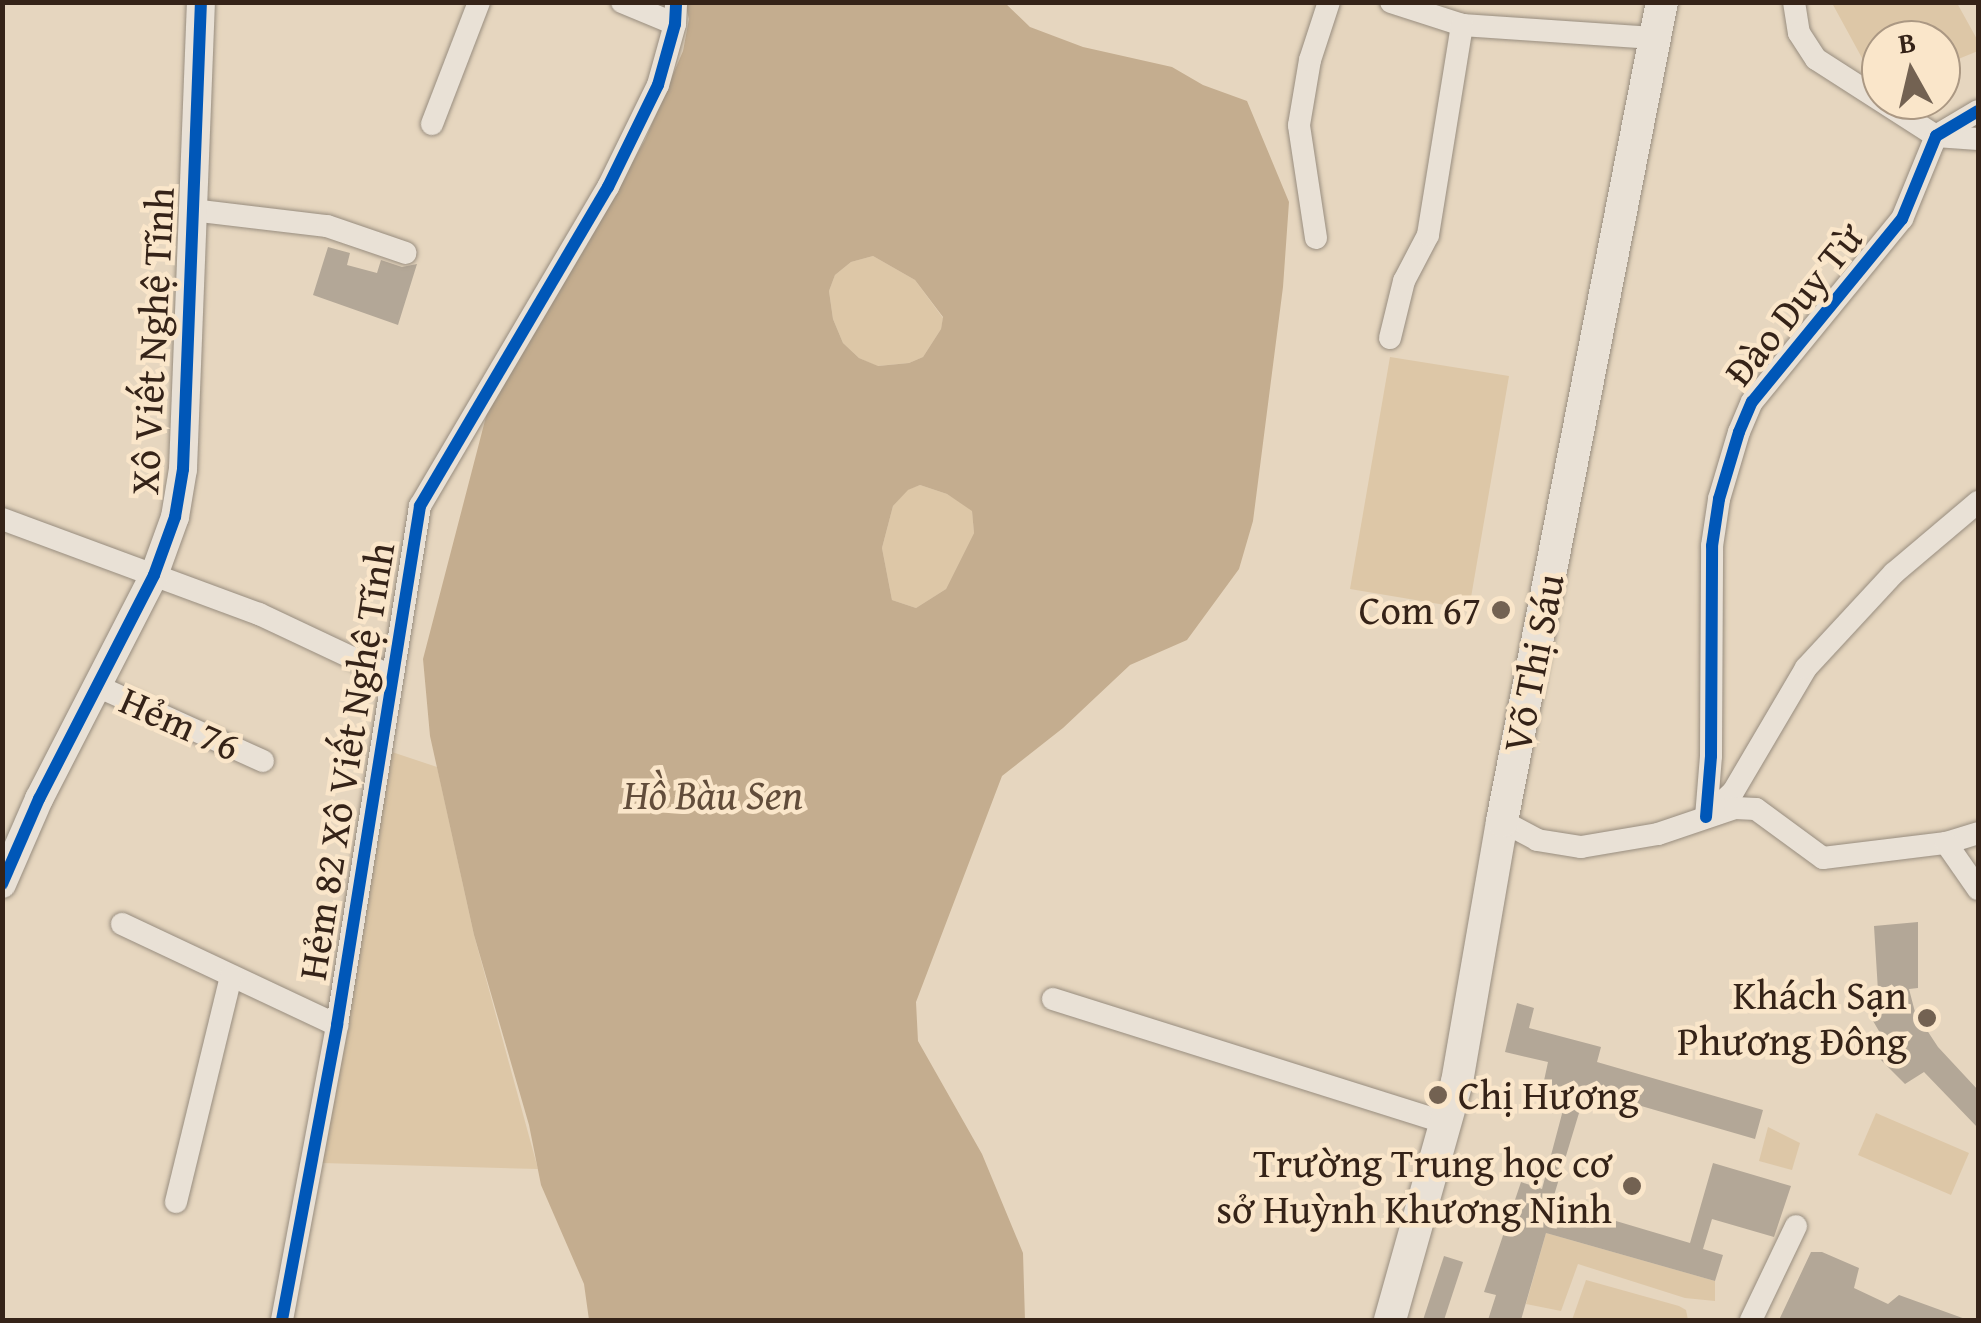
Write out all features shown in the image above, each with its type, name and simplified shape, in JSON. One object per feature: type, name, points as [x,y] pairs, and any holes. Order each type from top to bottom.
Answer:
[{"type":"main road","name":"Võ Thị Sáu","points":[[1390,1320],[1446,1122],[1662,2]]},
{"type":"street","name":"Xô Viết Nghệ Tĩnh","points":[[2,884],[154,576],[175,517],[183,469],[201,2]]},
{"type":"street","points":[[432,124],[478,2]]},
{"type":"street","points":[[622,2],[676,13]]},
{"type":"street","points":[[1316,238],[1298,126],[1310,60],[1329,2]]},
{"type":"street","points":[[1391,2],[1462,24],[1654,38]]},
{"type":"street","points":[[1794,2],[1799,33],[1816,59],[1936,136],[1978,138]]},
{"type":"street","name":"Hẻm 82 Xô Viết Nghệ Tĩnh","points":[[282,1320],[337,1026],[420,506],[608,187],[658,84],[676,13]]},
{"type":"street","points":[[1390,338],[1404,281],[1428,235],[1462,24]]},
{"type":"street","points":[[1936,136],[1978,112]]},
{"type":"street","name":"Đào Duy Từ","points":[[1706,817],[1711,756],[1712,546],[1728,460],[1752,402],[1902,219],[1936,136]]},
{"type":"street","points":[[192,210],[327,226],[406,253]]},
{"type":"street","points":[[1706,817],[1733,792],[1806,668],[1894,574],[1978,502]]},
{"type":"street","name":"Hẻm 82 Xô Viết Nghệ Tĩnh","points":[[2,519],[259,614],[391,676]]},
{"type":"street","name":"Hẻm 76","points":[[97,686],[263,761]]},
{"type":"street","points":[[1502,820],[1537,840],[1581,846],[1658,834],[1735,808],[1756,809],[1822,858],[1946,844],[1978,833]]},
{"type":"street","points":[[1946,844],[1978,889]]},
{"type":"street","points":[[122,924],[337,1026]]},
{"type":"street","points":[[176,1202],[231,977]]},
{"type":"street","points":[[1053,999],[1446,1122]]},
{"type":"street","points":[[1751,1320],[1796,1226]]},
{"type":"shaded area","points":[[1832,3],[1957,3],[1978,41],[1978,51],[1961,58],[1961,20],[1861,20],[1861,56]]},
{"type":"shaded area","points":[[873,256],[915,280],[943,318],[941,329],[923,357],[909,363],[877,366],[859,358],[843,343],[833,319],[829,291],[835,275],[851,262]]},
{"type":"shaded area","points":[[1390,357],[1509,376],[1469,609],[1350,589]]},
{"type":"shaded area","points":[[920,485],[947,494],[972,510],[974,533],[946,589],[916,608],[892,600],[882,548],[893,506],[907,490]]},
{"type":"shaded area","points":[[386,750],[437,767],[474,935],[538,1169],[322,1163]]},
{"type":"shaded area","points":[[1876,1113],[1969,1153],[1951,1195],[1858,1155]]},
{"type":"shaded area","points":[[1768,1127],[1800,1143],[1792,1170],[1759,1161]]},
{"type":"shaded area","points":[[1546,1233],[1715,1281],[1715,1301],[1685,1298],[1578,1264],[1561,1311],[1526,1304]]},
{"type":"shaded area","points":[[1586,1280],[1679,1306],[1686,1310],[1688,1320],[1572,1320]]},
{"type":"water","name":"Hồ Bàu Sen","points":[[685,3],[1005,3],[1030,27],[1083,47],[1172,67],[1203,85],[1247,101],[1289,202],[1283,287],[1253,521],[1239,569],[1187,640],[1130,665],[1063,728],[1002,776],[916,1002],[918,1041],[982,1154],[1023,1253],[1025,1320],[589,1320],[584,1284],[541,1185],[529,1125],[474,935],[430,736],[423,659],[489,405],[645,140],[683,51],[689,19]],"holes":[[[873,256],[915,280],[943,317],[941,329],[923,357],[909,363],[878,366],[859,358],[843,343],[833,319],[829,291],[835,275],[851,262]],[[920,485],[947,494],[972,511],[974,533],[946,589],[916,608],[892,600],[882,548],[893,506],[908,490]]]},
{"type":"building","points":[[328,247],[350,253],[347,265],[377,273],[381,260],[402,267],[417,264],[398,325],[313,295]]},
{"type":"building","points":[[1918,922],[1918,988],[1909,989],[1915,1012],[1938,1047],[1978,1090],[1978,1128],[1924,1072],[1905,1084],[1879,1058],[1890,1050],[1862,1002],[1878,991],[1874,926]]},
{"type":"building","points":[[1517,1003],[1534,1008],[1529,1028],[1601,1047],[1597,1062],[1763,1110],[1755,1139],[1586,1090],[1552,1202],[1690,1243],[1713,1163],[1791,1186],[1774,1237],[1712,1219],[1703,1249],[1723,1255],[1715,1281],[1546,1233],[1521,1320],[1488,1320],[1496,1295],[1484,1292],[1521,1182],[1542,1189],[1567,1095],[1542,1090],[1548,1062],[1505,1052]]},
{"type":"building","points":[[1811,1252],[1822,1252],[1859,1268],[1854,1288],[1888,1304],[1899,1295],[1968,1320],[1779,1320]]},
{"type":"building","points":[[1444,1256],[1463,1262],[1444,1320],[1423,1320]]},
{"type":"cycle path","points":[[2,884],[39,799],[154,575],[175,517],[183,469],[201,2]]},
{"type":"cycle path","points":[[282,1320],[337,1025],[420,506],[608,187],[658,85],[675,24],[676,2]]},
{"type":"cycle path","points":[[1706,817],[1711,756],[1712,546],[1719,499],[1739,432],[1752,402],[1902,219],[1936,136],[1978,111]]},
{"type":"place","name":"Com 67","points":[[1501,610]]},
{"type":"place","name":"Khách Sạn Phương Đông","points":[[1927,1018]]},
{"type":"place","name":"Chị Hương","points":[[1438,1095]]},
{"type":"place","name":"Trường Trung học cơ sở Huỳnh Khương Ninh","points":[[1632,1186]]}]
